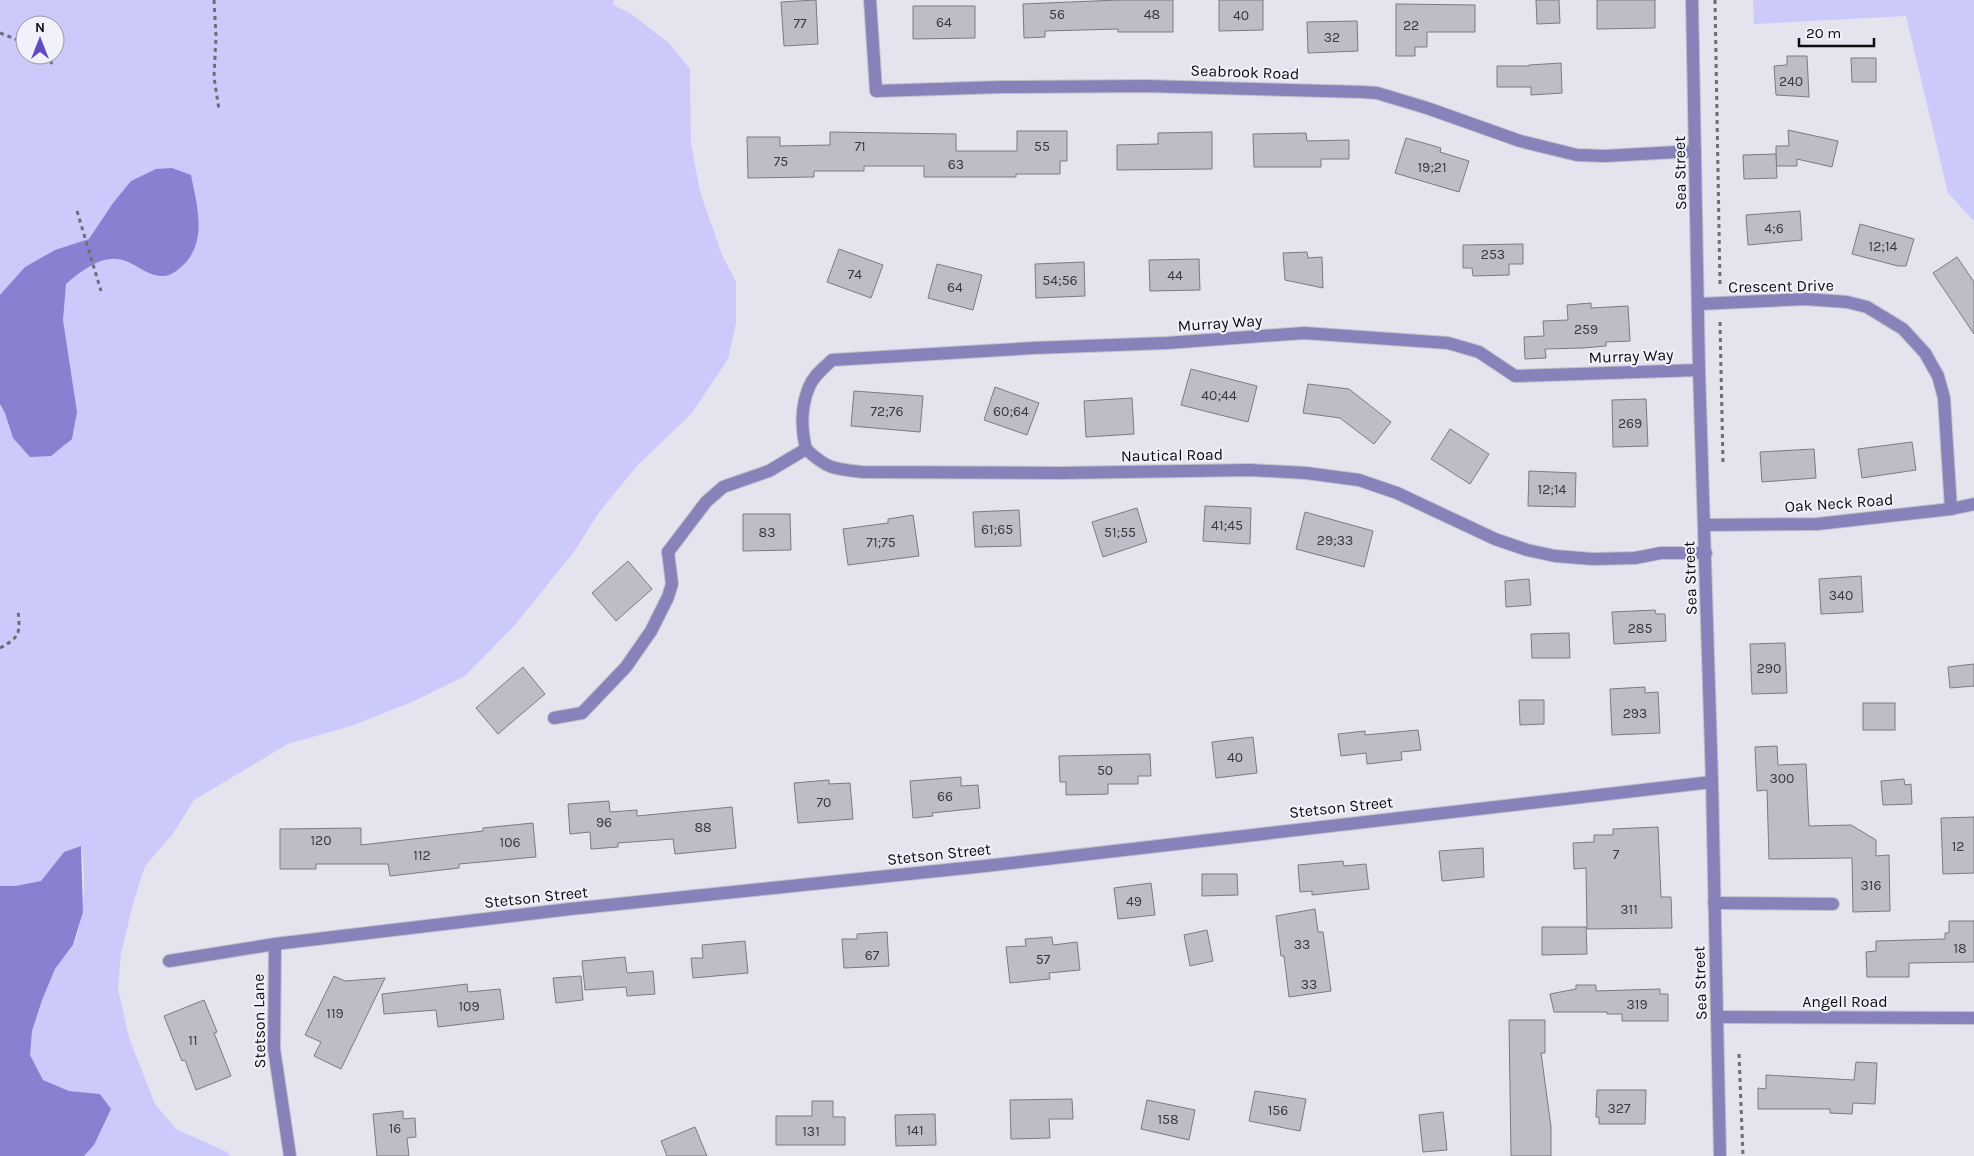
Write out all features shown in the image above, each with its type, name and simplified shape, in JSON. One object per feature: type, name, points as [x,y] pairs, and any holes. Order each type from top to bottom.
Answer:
[{"type":"street","name":"Seabrook Road","points":[[870,0],[876,91],[1002,87],[1146,86],[1377,93],[1520,141],[1577,156],[1695,151]]},
{"type":"street","name":"Sea Street","points":[[1692,0],[1720,1156]]},
{"type":"street","name":"Crescent Drive","points":[[1699,304],[1805,299],[1847,302],[1867,307],[1903,329],[1925,353],[1938,376],[1944,398],[1951,509]]},
{"type":"street","name":"Murray Way","points":[[806,449],[802,425],[809,386],[832,360],[1167,343],[1304,333],[1448,343],[1479,352],[1515,376],[1700,370]]},
{"type":"street","points":[[554,718],[582,714],[626,668],[651,631],[668,597],[672,584],[668,552],[706,502],[723,487],[769,471],[806,449]]},
{"type":"street","name":"Nautical Road","points":[[806,449],[820,462],[832,468],[862,472],[1061,473],[1250,470],[1306,473],[1359,480],[1397,493],[1495,538],[1528,550],[1555,556],[1593,559],[1635,558],[1661,553],[1706,553]]},
{"type":"street","name":"Oak Neck Road","points":[[1705,525],[1817,524],[1951,509],[1974,504]]},
{"type":"street","name":"Stetson Street","points":[[169,961],[275,944],[570,909],[975,867],[1712,782]]},
{"type":"street","points":[[1714,903],[1833,904]]},
{"type":"street","name":"Stetson Lane","points":[[275,944],[274,1049],[290,1156]]},
{"type":"street","name":"Angell Road","points":[[1717,1017],[1974,1018]]},
{"type":"path","points":[[214,0],[216,36],[214,77],[220,110]]},
{"type":"path","points":[[1715,0],[1720,285]]},
{"type":"path","points":[[0,33],[15,39]]},
{"type":"path","points":[[77,211],[101,291]]},
{"type":"path","points":[[1720,318],[1723,470]]},
{"type":"path","points":[[0,648],[17,637],[20,628],[18,610]]},
{"type":"path","points":[[1739,1050],[1743,1156]]},
{"type":"shaded area","points":[[0,0],[614,0],[613,5],[630,13],[669,43],[690,69],[691,143],[700,192],[722,255],[736,282],[736,323],[728,359],[692,413],[636,467],[600,511],[573,553],[514,626],[465,676],[412,702],[354,725],[288,744],[194,800],[172,835],[145,866],[133,903],[121,954],[118,989],[129,1038],[155,1104],[176,1129],[227,1152],[230,1156],[84,1156],[94,1145],[100,1094],[69,1091],[42,1080],[30,1056],[29,1048],[33,1025],[47,987],[55,969],[74,944],[78,933],[84,895],[84,869],[81,846],[64,852],[42,881],[15,886],[0,886]]},
{"type":"shaded area","points":[[1753,0],[1974,0],[1974,221],[1948,193],[1906,16],[1754,24]]},
{"type":"shaded area","points":[[172,168],[191,175],[199,224],[195,248],[180,268],[168,275],[157,276],[129,262],[110,259],[96,263],[66,284],[63,320],[77,412],[72,439],[51,456],[30,457],[13,438],[0,404],[0,295],[25,267],[55,250],[89,239],[113,203],[131,181],[156,169]]},
{"type":"shaded area","points":[[81,846],[83,912],[73,945],[55,969],[42,1000],[32,1031],[30,1055],[43,1080],[69,1091],[100,1094],[111,1109],[94,1145],[84,1156],[0,1156],[0,886],[15,886],[41,881],[64,852]]},
{"type":"building","points":[[816,0],[818,44],[784,46],[781,2]]},
{"type":"building","points":[[1173,0],[1173,32],[1118,32],[1118,29],[1045,31],[1045,37],[1024,38],[1023,4]]},
{"type":"building","points":[[1219,0],[1263,0],[1263,30],[1219,31]]},
{"type":"building","points":[[1536,0],[1559,0],[1560,23],[1537,24]]},
{"type":"building","points":[[1597,0],[1655,0],[1655,28],[1597,29]]},
{"type":"building","points":[[1396,4],[1475,5],[1475,32],[1427,32],[1427,47],[1415,47],[1415,56],[1396,56]]},
{"type":"building","points":[[913,6],[975,6],[975,38],[913,39]]},
{"type":"building","points":[[1357,21],[1358,51],[1308,53],[1307,22]]},
{"type":"building","points":[[1787,56],[1807,56],[1809,97],[1776,95],[1774,66],[1787,65]]},
{"type":"building","points":[[1851,58],[1876,58],[1876,82],[1852,82]]},
{"type":"building","points":[[1561,63],[1562,93],[1531,95],[1531,87],[1497,87],[1497,66]]},
{"type":"building","points":[[1788,130],[1838,141],[1832,167],[1797,159],[1797,166],[1776,166],[1776,146],[1789,146]]},
{"type":"building","points":[[1017,131],[1067,131],[1067,161],[1060,161],[1060,174],[1016,174],[1016,177],[924,177],[924,166],[864,166],[864,171],[814,171],[814,177],[748,178],[747,137],[780,137],[780,146],[830,145],[830,132],[956,134],[956,151],[1017,151]]},
{"type":"building","points":[[1212,132],[1212,169],[1117,170],[1117,145],[1158,144],[1158,133]]},
{"type":"building","points":[[1306,133],[1307,141],[1349,140],[1349,159],[1321,159],[1321,167],[1254,167],[1253,134]]},
{"type":"building","points":[[1406,138],[1441,148],[1440,152],[1469,161],[1459,192],[1395,173]]},
{"type":"building","points":[[1776,154],[1777,178],[1744,179],[1743,155]]},
{"type":"building","points":[[1800,211],[1802,240],[1748,245],[1746,215]]},
{"type":"building","points":[[1860,224],[1914,239],[1906,266],[1898,266],[1852,254]]},
{"type":"building","points":[[1523,244],[1523,264],[1509,264],[1509,275],[1473,276],[1472,268],[1463,268],[1463,245]]},
{"type":"building","points":[[839,249],[883,265],[871,298],[827,282]]},
{"type":"building","points":[[1307,252],[1308,258],[1322,257],[1323,288],[1285,280],[1283,253]]},
{"type":"building","points":[[1957,257],[1974,282],[1974,334],[1933,273]]},
{"type":"building","points":[[1199,259],[1200,290],[1150,291],[1149,260]]},
{"type":"building","points":[[1084,262],[1085,296],[1036,298],[1035,264]]},
{"type":"building","points":[[937,264],[982,275],[973,310],[928,298]]},
{"type":"building","points":[[1591,303],[1591,308],[1628,306],[1630,341],[1606,342],[1606,346],[1545,349],[1546,358],[1525,359],[1524,337],[1544,336],[1543,321],[1568,320],[1567,305]]},
{"type":"building","points":[[1191,369],[1257,386],[1248,422],[1181,405]]},
{"type":"building","points":[[1308,384],[1349,389],[1391,422],[1374,444],[1340,418],[1303,413]]},
{"type":"building","points":[[995,387],[1039,403],[1027,435],[984,420]]},
{"type":"building","points":[[854,391],[923,396],[920,432],[851,426]]},
{"type":"building","points":[[1132,398],[1134,434],[1086,437],[1084,401]]},
{"type":"building","points":[[1646,399],[1648,446],[1613,447],[1612,400]]},
{"type":"building","points":[[1450,429],[1489,454],[1470,484],[1431,459]]},
{"type":"building","points":[[1912,442],[1916,470],[1862,478],[1858,449]]},
{"type":"building","points":[[1814,449],[1816,478],[1762,482],[1760,452]]},
{"type":"building","points":[[1529,471],[1576,473],[1575,507],[1528,506]]},
{"type":"building","points":[[1205,506],[1251,508],[1250,544],[1203,541]]},
{"type":"building","points":[[1137,508],[1147,542],[1103,557],[1092,522]]},
{"type":"building","points":[[1019,510],[1021,546],[975,547],[973,512]]},
{"type":"building","points":[[1305,512],[1373,531],[1364,567],[1296,549]]},
{"type":"building","points":[[743,514],[790,514],[791,550],[743,551]]},
{"type":"building","points":[[913,515],[919,556],[848,565],[843,529],[888,523],[888,519]]},
{"type":"building","points":[[628,561],[652,589],[616,621],[592,593]]},
{"type":"building","points":[[1861,576],[1863,612],[1821,614],[1819,579]]},
{"type":"building","points":[[1529,579],[1531,605],[1506,607],[1505,581]]},
{"type":"building","points":[[1655,610],[1656,614],[1665,614],[1666,641],[1614,644],[1612,612]]},
{"type":"building","points":[[1569,633],[1570,658],[1532,658],[1531,634]]},
{"type":"building","points":[[1785,643],[1787,693],[1752,694],[1750,644]]},
{"type":"building","points":[[1974,664],[1974,686],[1950,688],[1948,667]]},
{"type":"building","points":[[523,667],[545,694],[498,734],[476,708]]},
{"type":"building","points":[[1645,687],[1645,693],[1658,692],[1660,733],[1612,735],[1610,689]]},
{"type":"building","points":[[1519,700],[1544,700],[1544,724],[1520,725]]},
{"type":"building","points":[[1863,703],[1895,703],[1895,730],[1863,730]]},
{"type":"building","points":[[1418,730],[1421,750],[1401,752],[1402,760],[1367,764],[1366,753],[1341,756],[1338,734],[1365,731],[1365,735]]},
{"type":"building","points":[[1253,737],[1257,773],[1216,778],[1212,742]]},
{"type":"building","points":[[1777,746],[1778,765],[1806,764],[1809,826],[1851,825],[1876,840],[1876,856],[1889,855],[1890,911],[1853,912],[1852,858],[1769,859],[1767,790],[1757,791],[1755,747]]},
{"type":"building","points":[[1150,754],[1151,776],[1138,776],[1138,784],[1108,784],[1108,794],[1066,795],[1066,782],[1060,782],[1059,756]]},
{"type":"building","points":[[961,777],[961,786],[978,785],[980,808],[932,813],[933,816],[913,818],[910,781]]},
{"type":"building","points":[[1904,779],[1905,785],[1911,784],[1912,804],[1883,805],[1881,781]]},
{"type":"building","points":[[829,780],[829,784],[850,783],[853,819],[798,823],[794,783]]},
{"type":"building","points":[[609,801],[610,812],[637,810],[637,816],[732,807],[736,848],[675,854],[673,839],[618,843],[618,847],[591,849],[590,832],[570,834],[568,804]]},
{"type":"building","points":[[1974,817],[1974,873],[1943,874],[1941,818]]},
{"type":"building","points":[[533,823],[536,857],[459,864],[459,868],[390,876],[388,864],[316,864],[316,869],[280,869],[280,829],[361,828],[361,845],[483,831],[483,828]]},
{"type":"building","points":[[1658,827],[1661,897],[1671,897],[1672,928],[1587,929],[1586,868],[1574,869],[1573,843],[1594,842],[1594,835],[1613,835],[1613,829]]},
{"type":"building","points":[[1483,848],[1484,877],[1442,881],[1439,851]]},
{"type":"building","points":[[1343,861],[1344,866],[1366,864],[1369,889],[1312,895],[1312,891],[1300,892],[1298,865]]},
{"type":"building","points":[[1202,874],[1237,874],[1238,895],[1202,896]]},
{"type":"building","points":[[1151,883],[1155,915],[1118,919],[1114,888]]},
{"type":"building","points":[[1315,909],[1318,932],[1323,932],[1331,991],[1289,997],[1284,956],[1281,956],[1276,916]]},
{"type":"building","points":[[1949,921],[1974,921],[1974,962],[1909,963],[1909,977],[1867,977],[1866,952],[1876,951],[1876,941],[1945,939],[1945,933],[1949,933]]},
{"type":"building","points":[[1542,927],[1586,927],[1587,954],[1542,955]]},
{"type":"building","points":[[1207,930],[1213,961],[1190,966],[1184,935]]},
{"type":"building","points":[[887,932],[889,966],[844,968],[842,939],[857,939],[857,934]]},
{"type":"building","points":[[1052,937],[1053,945],[1077,942],[1080,970],[1049,973],[1050,979],[1010,983],[1006,947],[1026,946],[1025,939]]},
{"type":"building","points":[[745,941],[748,973],[693,978],[691,958],[703,958],[702,945]]},
{"type":"building","points":[[625,957],[627,973],[653,971],[655,994],[627,996],[626,987],[585,990],[582,961]]},
{"type":"building","points":[[334,976],[345,981],[385,978],[341,1069],[314,1056],[321,1042],[305,1035]]},
{"type":"building","points":[[581,976],[583,1000],[556,1003],[553,978]]},
{"type":"building","points":[[467,984],[468,992],[500,989],[504,1019],[438,1027],[436,1010],[384,1014],[382,994]]},
{"type":"building","points":[[1576,985],[1596,985],[1596,991],[1660,989],[1660,994],[1668,994],[1668,1021],[1622,1021],[1622,1014],[1607,1014],[1607,1012],[1554,1012],[1550,994],[1576,989]]},
{"type":"building","points":[[204,1000],[217,1032],[214,1033],[231,1076],[196,1090],[185,1060],[182,1061],[164,1016]]},
{"type":"building","points":[[1509,1020],[1545,1020],[1545,1053],[1541,1053],[1551,1127],[1551,1156],[1511,1156]]},
{"type":"building","points":[[1856,1062],[1877,1063],[1875,1104],[1853,1103],[1852,1114],[1830,1113],[1830,1109],[1758,1109],[1758,1088],[1766,1089],[1766,1075],[1854,1080]]},
{"type":"building","points":[[1597,1090],[1646,1090],[1645,1124],[1599,1124],[1599,1117],[1596,1117]]},
{"type":"building","points":[[1255,1091],[1306,1099],[1300,1131],[1249,1121]]},
{"type":"building","points":[[1072,1099],[1073,1119],[1049,1119],[1050,1138],[1011,1139],[1010,1100]]},
{"type":"building","points":[[1147,1100],[1195,1110],[1189,1140],[1141,1129]]},
{"type":"building","points":[[812,1101],[833,1101],[833,1117],[845,1117],[845,1145],[776,1145],[776,1116],[812,1116]]},
{"type":"building","points":[[403,1111],[403,1119],[415,1118],[416,1137],[407,1138],[409,1156],[377,1156],[373,1114]]},
{"type":"building","points":[[1443,1112],[1447,1150],[1423,1152],[1419,1115]]},
{"type":"building","points":[[935,1114],[936,1145],[896,1146],[895,1115]]},
{"type":"building","points":[[695,1127],[707,1156],[667,1156],[661,1141]]}]
